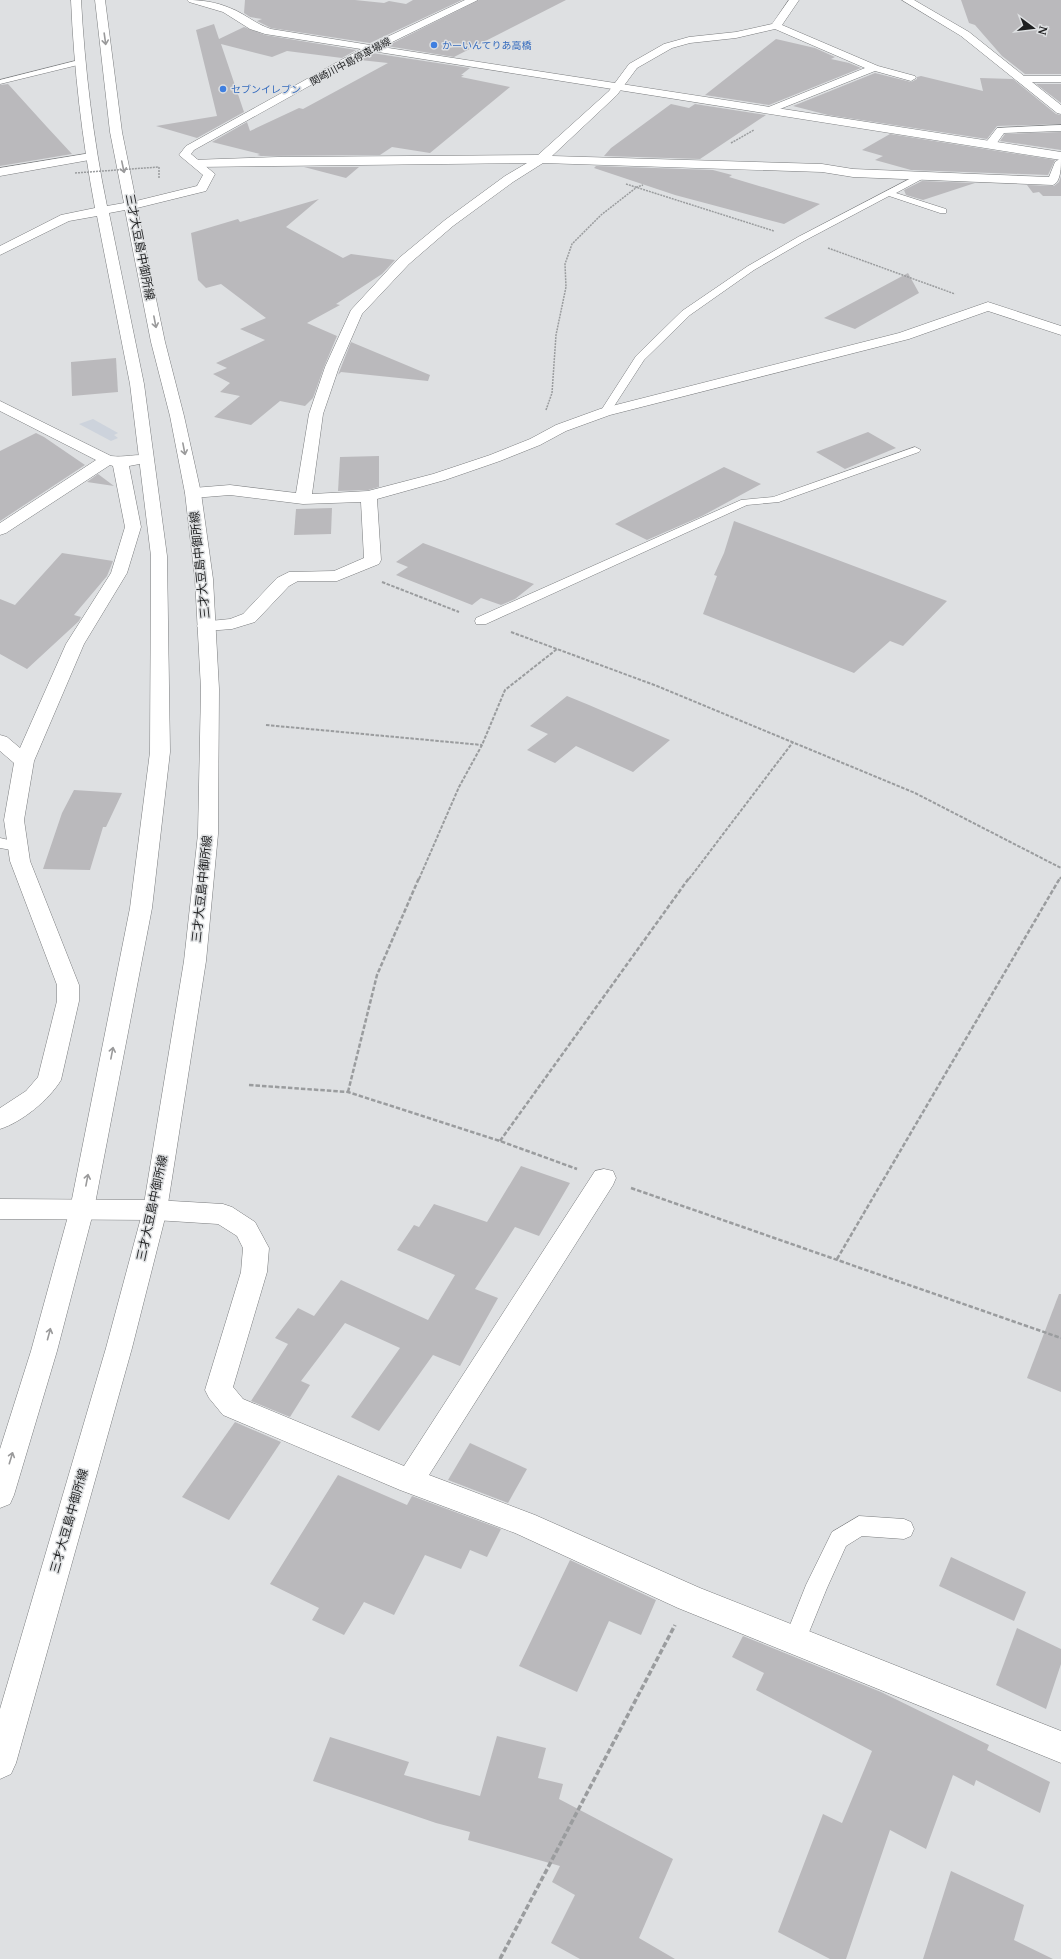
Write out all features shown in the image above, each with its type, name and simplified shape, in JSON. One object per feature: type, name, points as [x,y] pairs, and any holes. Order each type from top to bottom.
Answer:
[{"type":"street","points":[[0,1495],[44,1351],[82,1209],[141,908],[160,752],[159,556],[145,459],[137,384],[103,210],[91,157],[78,62],[76,0]]},
{"type":"street","name":"三才大豆島中御所線","points":[[0,1763],[119,1348],[155,1210],[194,969],[208,834],[210,689],[204,579],[192,493],[177,416],[158,342],[132,205],[116,132],[100,0]]},
{"type":"street","points":[[192,0],[227,10],[254,27],[269,32],[1061,156]]},
{"type":"street","name":"関崎川中島停車場線","points":[[0,251],[65,218],[154,201],[202,188],[209,174],[186,154],[190,148],[370,49],[473,0]]},
{"type":"street","points":[[776,26],[781,16],[794,0]]},
{"type":"street","points":[[907,0],[965,34],[1061,111]]},
{"type":"street","points":[[303,499],[316,414],[332,367],[356,313],[404,261],[449,223],[509,179],[541,159],[619,87],[633,66],[668,46],[690,40],[736,35],[776,26],[874,68],[911,78]]},
{"type":"street","points":[[770,110],[874,68]]},
{"type":"street","points":[[1020,79],[1061,79]]},
{"type":"street","points":[[990,145],[1001,130],[1061,128]]},
{"type":"street","points":[[0,172],[91,157]]},
{"type":"street","points":[[196,163],[278,160],[541,159],[822,168],[853,173],[1053,181],[1061,162]]},
{"type":"street","points":[[192,493],[230,490],[303,499],[338,499],[369,496],[439,477],[535,442],[561,428],[604,412],[904,336],[988,306],[1061,331]]},
{"type":"street","points":[[0,405],[113,461],[133,527],[119,573],[75,644],[24,761],[9,845],[20,861],[68,985],[68,1001],[49,1080],[34,1098],[0,1120]]},
{"type":"street","points":[[0,530],[113,461],[145,459]]},
{"type":"street","points":[[206,626],[232,624],[249,618],[283,582],[295,576],[337,576],[373,560],[369,496]]},
{"type":"street","points":[[0,741],[24,761]]},
{"type":"street","points":[[410,1481],[604,1178]]},
{"type":"street","points":[[0,1209],[155,1210],[223,1214],[246,1229],[256,1248],[254,1272],[219,1390],[233,1407],[410,1481],[524,1524],[689,1598],[1061,1747]]},
{"type":"lane","points":[[0,82],[78,62]]},
{"type":"lane","points":[[604,412],[640,358],[686,313],[751,268],[801,239],[922,176]]},
{"type":"lane","points":[[888,193],[943,211]]},
{"type":"lane","points":[[481,621],[745,502],[775,500],[915,450]]},
{"type":"lane","points":[[795,1640],[817,1585],[839,1539],[859,1526],[904,1529]]},
{"type":"path","points":[[694,164],[754,130],[770,110]]},
{"type":"path","points":[[75,173],[159,167]]},
{"type":"path","points":[[535,442],[552,393],[556,335],[566,287],[565,264],[572,244],[601,214],[637,188],[801,239],[988,306]]},
{"type":"path","points":[[351,570],[481,621],[657,686],[915,793],[1061,868]]},
{"type":"path","points":[[348,1092],[377,975],[459,787],[482,745],[505,690],[557,649]]},
{"type":"path","points":[[266,725],[482,745]]},
{"type":"path","points":[[500,1141],[669,905],[793,742]]},
{"type":"path","points":[[837,1259],[1061,877]]},
{"type":"path","points":[[249,1085],[348,1092],[500,1141],[1061,1338]]},
{"type":"path","points":[[500,1959],[689,1598]]},
{"type":"shaded area","points":[[93,419],[118,433],[114,435],[118,438],[111,441],[79,424]]},
{"type":"building","points":[[245,0],[355,0],[384,3],[389,1],[406,4],[413,0],[462,0],[370,43],[271,28],[257,21],[262,19],[250,17],[244,13]]},
{"type":"building","points":[[479,0],[566,0],[454,57],[387,46]]},
{"type":"building","points":[[961,0],[1061,0],[1061,74],[1025,74],[1002,56],[975,25],[969,23]]},
{"type":"building","points":[[214,24],[219,39],[244,27],[265,35],[356,50],[342,58],[287,51],[272,57],[221,44],[244,112],[197,138],[156,126],[217,116],[196,30]]},
{"type":"building","points":[[776,39],[815,48],[835,57],[831,59],[849,63],[861,68],[769,105],[705,95]]},
{"type":"building","points":[[372,53],[470,68],[461,75],[464,75],[461,77],[510,87],[430,153],[392,147],[380,155],[261,156],[257,155],[260,154],[212,142],[247,122],[250,131],[299,108],[303,109],[388,63],[360,60]]},
{"type":"building","points":[[875,73],[911,82],[917,79],[917,77],[921,76],[983,91],[980,78],[1013,79],[1056,114],[1061,115],[1061,124],[997,126],[987,139],[828,115],[793,106]]},
{"type":"building","points":[[8,84],[72,154],[0,166],[0,85]]},
{"type":"building","points":[[1036,84],[1061,84],[1061,103]]},
{"type":"building","points":[[671,104],[689,108],[695,104],[766,115],[700,159],[604,156],[611,148]]},
{"type":"building","points":[[1061,132],[1061,150],[1000,141],[1005,134]]},
{"type":"building","points":[[890,134],[1055,160],[1048,175],[911,170],[875,160],[883,156],[862,150]]},
{"type":"building","points":[[596,166],[713,170],[732,175],[729,177],[820,204],[784,224],[675,195],[594,168]]},
{"type":"building","points":[[304,167],[359,167],[346,178]]},
{"type":"building","points":[[1061,176],[1061,196],[1043,196],[1039,192],[1033,193],[1027,185],[1054,186],[1059,182]]},
{"type":"building","points":[[922,181],[975,183],[923,200],[906,195],[904,190]]},
{"type":"building","points":[[319,199],[286,227],[343,258],[351,254],[395,260],[382,274],[336,304],[340,305],[307,323],[337,336],[313,398],[305,406],[280,401],[251,425],[214,417],[240,396],[220,392],[230,383],[213,374],[227,368],[216,363],[265,340],[240,329],[266,318],[221,284],[206,288],[198,280],[191,233],[238,219],[240,222]]},
{"type":"building","points":[[908,273],[919,293],[855,329],[824,318]]},
{"type":"building","points":[[351,342],[430,375],[428,381],[341,372],[338,375]]},
{"type":"building","points":[[116,358],[118,392],[72,396],[71,362]]},
{"type":"building","points":[[868,432],[896,448],[845,469],[816,452]]},
{"type":"building","points":[[36,433],[85,465],[0,521],[0,451]]},
{"type":"building","points":[[379,456],[379,487],[368,490],[338,491],[340,457]]},
{"type":"building","points":[[724,467],[761,484],[702,516],[647,540],[615,524]]},
{"type":"building","points":[[98,474],[114,486],[87,482]]},
{"type":"building","points":[[332,508],[331,534],[294,535],[296,509]]},
{"type":"building","points":[[734,521],[947,601],[903,646],[890,641],[854,673],[703,614],[717,576],[714,575],[724,553]]},
{"type":"building","points":[[423,543],[534,584],[515,599],[501,605],[481,598],[472,605],[396,575],[408,567],[396,562]]},
{"type":"building","points":[[62,553],[113,561],[107,576],[74,615],[81,617],[79,621],[27,669],[0,654],[0,599],[15,605]]},
{"type":"building","points":[[567,696],[670,740],[633,772],[576,746],[555,763],[527,750],[548,734],[530,726]]},
{"type":"building","points":[[74,790],[122,793],[106,827],[103,827],[90,870],[43,869],[62,813]]},
{"type":"building","points":[[521,1166],[570,1183],[539,1236],[515,1227],[475,1289],[498,1298],[460,1366],[433,1355],[379,1431],[351,1417],[400,1348],[345,1323],[301,1381],[310,1385],[290,1417],[251,1401],[288,1344],[275,1338],[298,1308],[314,1316],[341,1280],[428,1320],[455,1275],[397,1250],[414,1225],[419,1227],[434,1204],[487,1222]]},
{"type":"building","points":[[1059,1294],[1061,1294],[1061,1392],[1027,1378]]},
{"type":"building","points":[[235,1422],[281,1442],[229,1520],[182,1497]]},
{"type":"building","points":[[470,1443],[527,1469],[508,1503],[448,1480]]},
{"type":"building","points":[[338,1475],[407,1505],[412,1496],[501,1529],[487,1557],[470,1550],[461,1569],[425,1555],[394,1615],[364,1602],[344,1635],[312,1620],[319,1608],[270,1584]]},
{"type":"building","points":[[951,1557],[1026,1592],[1014,1621],[939,1586]]},
{"type":"building","points":[[570,1560],[656,1600],[641,1635],[609,1621],[577,1692],[519,1666]]},
{"type":"building","points":[[1017,1628],[1061,1649],[1061,1664],[1046,1709],[996,1685]]},
{"type":"building","points":[[743,1636],[881,1692],[989,1745],[987,1750],[1050,1782],[1040,1813],[976,1780],[974,1786],[953,1775],[926,1849],[890,1830],[846,1959],[830,1959],[778,1932],[823,1814],[842,1823],[872,1751],[756,1690],[764,1673],[732,1657]]},
{"type":"building","points":[[497,1736],[546,1748],[538,1778],[563,1784],[559,1799],[673,1859],[639,1938],[675,1959],[580,1959],[551,1943],[575,1895],[552,1882],[560,1866],[468,1840],[470,1832],[436,1823],[313,1781],[330,1737],[409,1762],[404,1775],[480,1796]]},
{"type":"building","points":[[951,1871],[1024,1905],[1014,1940],[1053,1959],[923,1959]]},
{"type":"place","name":"かーいんてりあ高橋","points":[[434,45]]},
{"type":"place","name":"セブンイレブン","points":[[223,89]]}]
